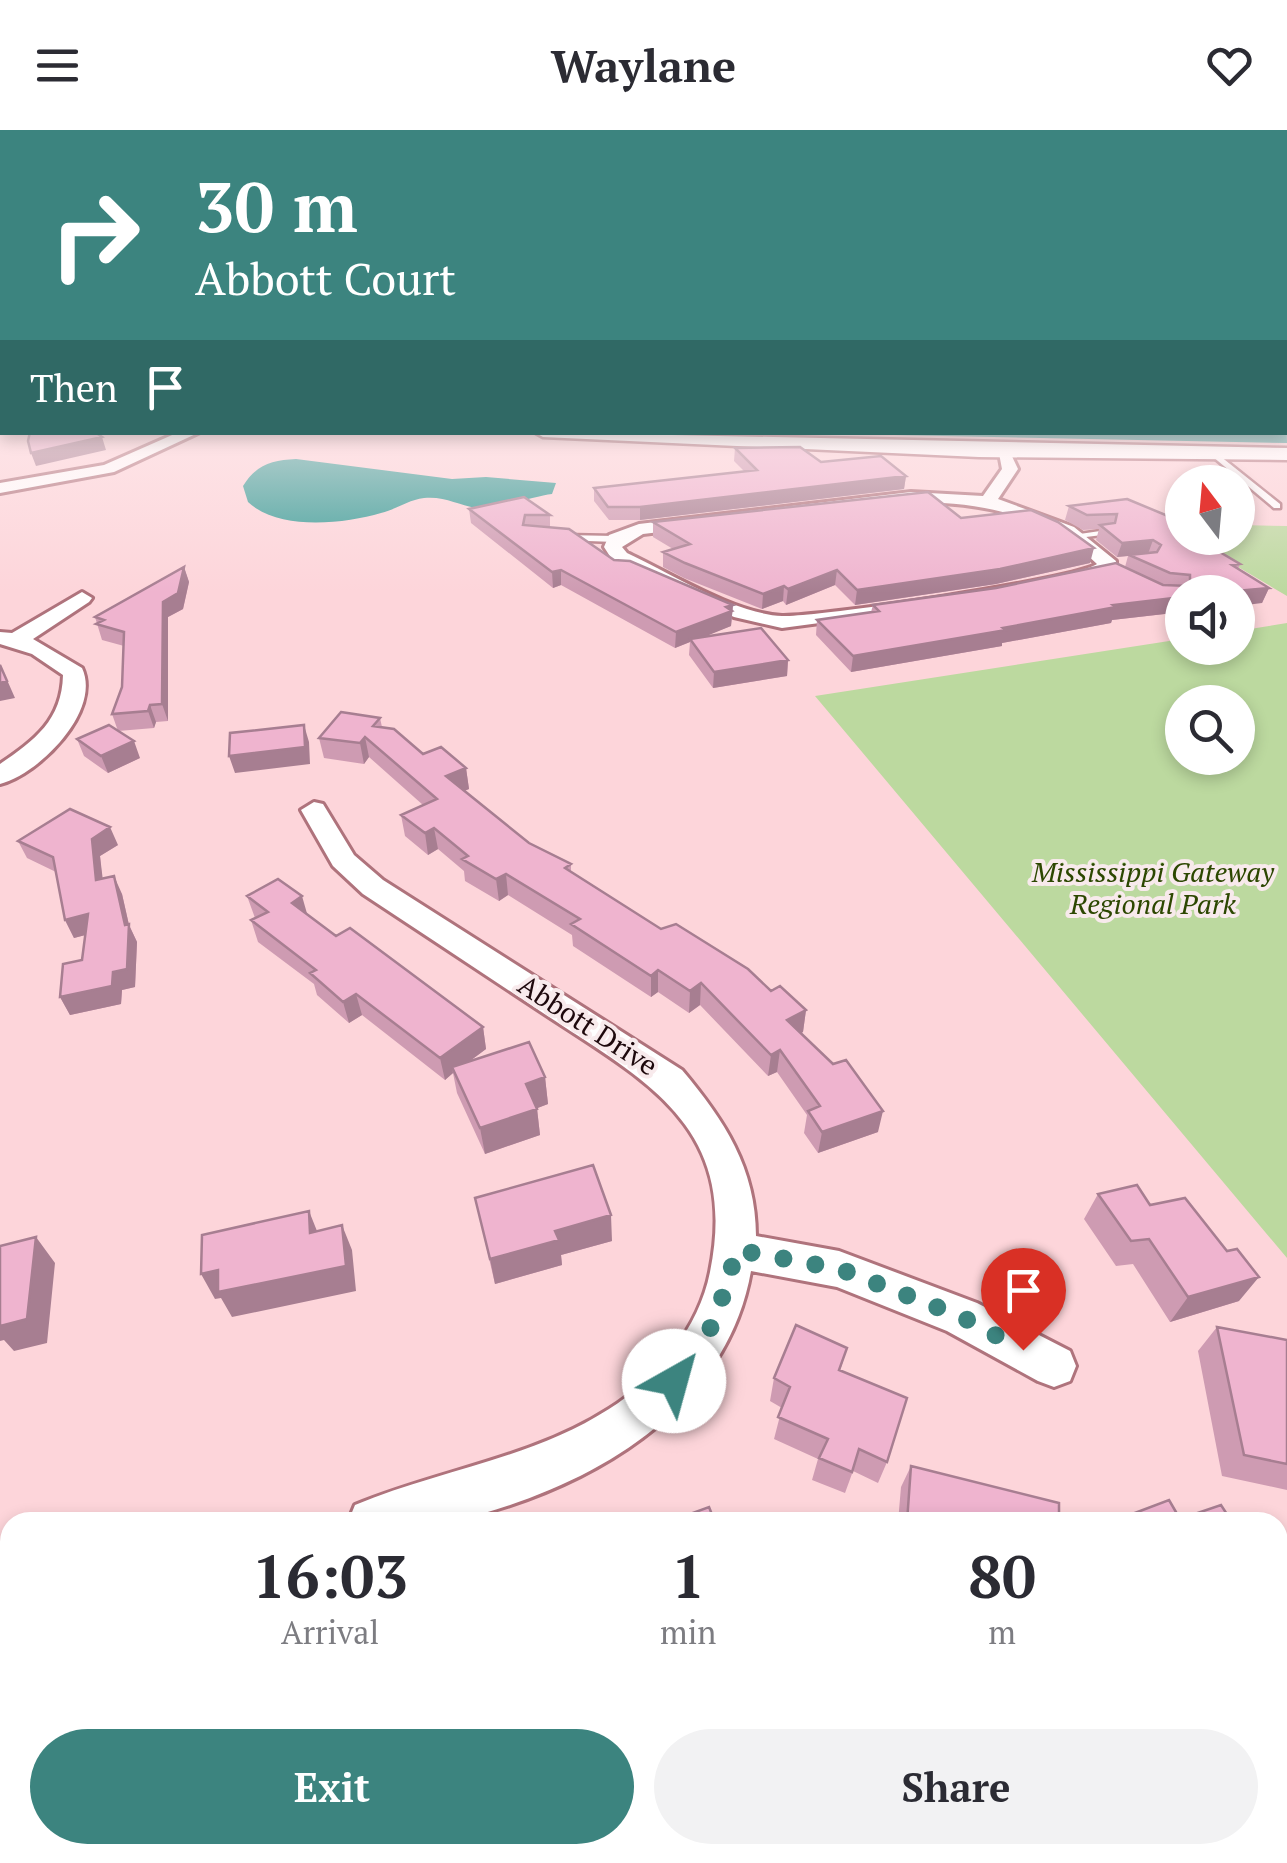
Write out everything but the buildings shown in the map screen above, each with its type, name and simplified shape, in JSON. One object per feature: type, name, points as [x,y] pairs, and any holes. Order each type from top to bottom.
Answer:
[{"type":"street","points":[[0,488],[108,469],[186,435]]},
{"type":"street","points":[[613,435],[1003,452],[1287,454]]},
{"type":"street","points":[[979,451],[987,468],[1001,479]]},
{"type":"street","points":[[988,500],[1010,470],[1003,452]]},
{"type":"street","points":[[910,496],[988,500],[1037,516],[1070,536],[1117,568],[992,594],[768,622],[620,557],[613,547],[615,539],[640,529],[910,496]]},
{"type":"street","points":[[8,639],[82,598]]},
{"type":"street","points":[[0,776],[56,735],[74,707],[74,672],[55,655],[8,639]]},
{"type":"street","name":"Abbott Drive","points":[[314,810],[343,860],[373,887],[670,1080],[704,1121],[730,1177],[737,1250],[719,1308],[696,1360],[628,1424],[529,1474],[405,1512]]},
{"type":"street","points":[[737,1250],[840,1269],[962,1317],[1054,1366]]},
{"type":"lane","points":[[1215,454],[1277,506]]},
{"type":"lane","points":[[1070,536],[1107,532]]},
{"type":"lane","points":[[552,538],[615,539]]},
{"type":"green space","points":[[1255,525],[1287,526],[1287,596],[1218,555],[1255,555]]},
{"type":"green space","name":"Mississippi Gateway Regional Park","points":[[1287,623],[1287,1258],[815,696],[1165,642],[1165,665],[1255,665],[1255,628]]},
{"type":"water","points":[[893,435],[1287,435],[1287,443]]},
{"type":"water","points":[[296,459],[452,479],[486,477],[556,483],[552,494],[492,507],[476,508],[424,498],[381,513],[330,522],[277,518],[248,502],[243,486],[253,473],[272,462]]},
{"type":"route","points":[[674,1381],[696,1360],[719,1308],[737,1250],[840,1269],[962,1317],[1023,1350]]}]
